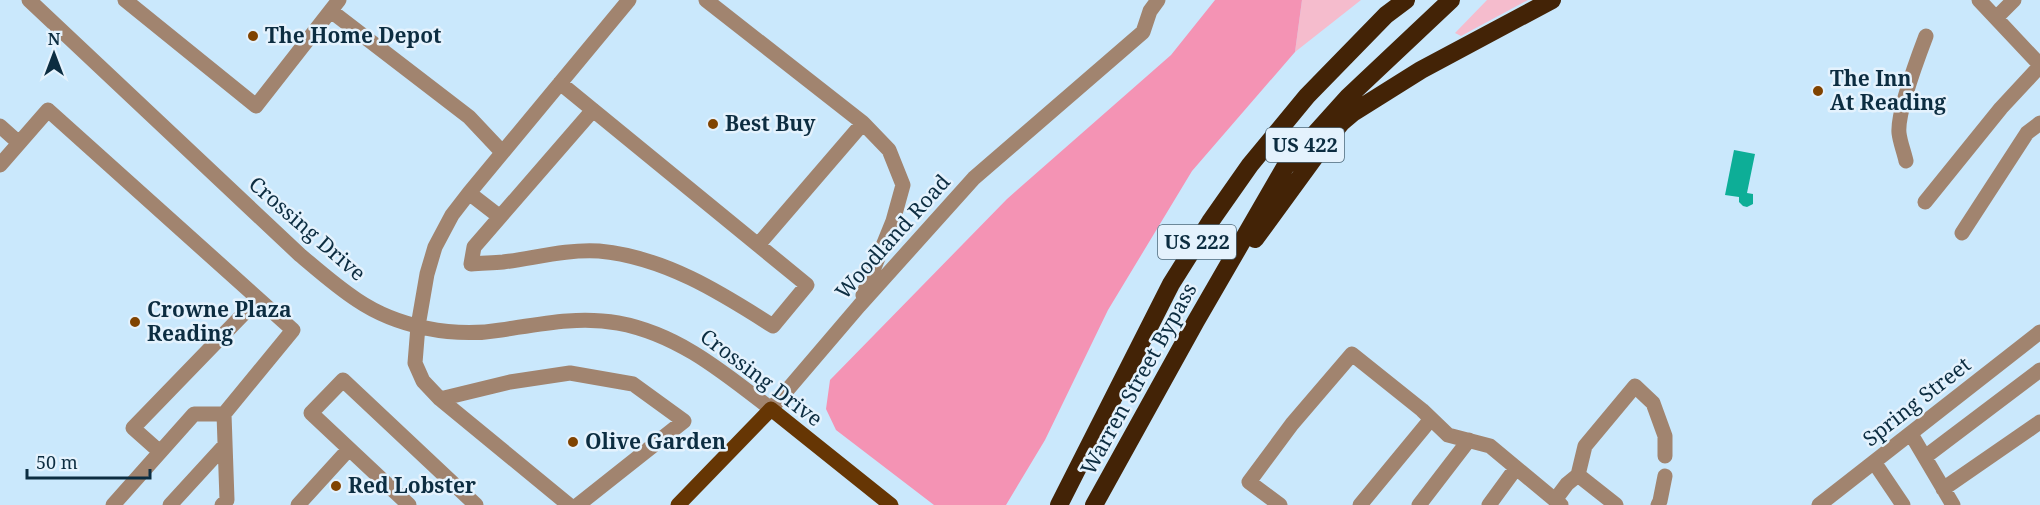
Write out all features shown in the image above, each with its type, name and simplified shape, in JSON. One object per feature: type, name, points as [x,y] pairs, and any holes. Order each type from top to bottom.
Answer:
[{"type":"highway","name":"Warren Street Bypass","points":[[1059,505],[1171,284],[1210,222],[1250,165],[1307,96],[1386,15],[1404,0]]},
{"type":"highway","name":"Warren Street Bypass","points":[[1094,505],[1285,167],[1348,97],[1451,0]]},
{"type":"highway","name":"US 222","points":[[1196,321],[1341,123],[1368,101],[1393,86],[1552,0]]},
{"type":"main road","name":"Crossing Drive","points":[[771,408],[891,505]]},
{"type":"main road","name":"Woodland Road","points":[[678,505],[771,408]]},
{"type":"street","name":"Crossing Drive","points":[[29,0],[300,255],[334,284],[372,309],[418,326],[476,333],[562,320],[620,323],[648,330],[675,341],[703,357],[771,408]]},
{"type":"street","points":[[125,0],[256,106],[335,5],[469,117],[502,152]]},
{"type":"street","points":[[569,505],[440,399],[423,381],[416,363],[418,326],[427,274],[435,247],[452,215],[629,0]]},
{"type":"street","points":[[706,0],[863,123],[889,150],[903,185],[893,221],[859,306]]},
{"type":"street","points":[[1925,202],[2001,108],[2040,66],[1979,0]]},
{"type":"street","points":[[1996,18],[2014,0]]},
{"type":"street","name":"Woodland Road","points":[[771,408],[974,178],[1143,32],[1154,6]]},
{"type":"street","points":[[1906,161],[1899,132],[1900,118],[1926,36]]},
{"type":"street","points":[[560,83],[807,285],[774,326],[697,280],[665,267],[598,251],[540,254],[504,262],[471,264],[474,247],[593,110]]},
{"type":"street","points":[[0,165],[48,110],[293,330],[225,414],[227,500],[222,505]]},
{"type":"street","points":[[758,245],[863,123]]},
{"type":"street","points":[[1962,233],[2027,133],[2040,123]]},
{"type":"street","points":[[0,126],[19,143]]},
{"type":"street","points":[[469,194],[500,217]]},
{"type":"street","points":[[160,452],[133,428],[258,299]]},
{"type":"street","name":"Spring Street","points":[[1820,505],[2040,332]]},
{"type":"street","points":[[1280,505],[1249,482],[1292,424],[1352,354],[1448,435],[1490,446],[1558,502],[1567,484],[1578,476],[1585,446],[1635,386],[1653,403],[1665,436],[1665,456]]},
{"type":"street","points":[[1924,457],[2040,370]]},
{"type":"street","points":[[440,399],[510,382],[570,373],[633,384],[684,421],[578,505]]},
{"type":"street","points":[[409,505],[311,413],[343,380],[476,505]]},
{"type":"street","points":[[1956,398],[1974,419]]},
{"type":"street","points":[[113,505],[194,414],[225,414]]},
{"type":"street","points":[[1360,505],[1431,419]]},
{"type":"street","points":[[1943,489],[2040,422]]},
{"type":"street","points":[[1911,434],[1953,505]]},
{"type":"street","points":[[1419,505],[1469,440]]},
{"type":"street","points":[[170,505],[225,445]]},
{"type":"street","points":[[298,505],[349,449]]},
{"type":"street","points":[[1874,462],[1903,505]]},
{"type":"street","points":[[1489,505],[1516,468]]},
{"type":"street","points":[[1578,476],[1616,505]]},
{"type":"street","points":[[1658,505],[1665,476]]},
{"type":"shaded area","points":[[1215,0],[1302,0],[1295,52],[1192,171],[1108,310],[1045,440],[1006,505],[934,505],[836,430],[826,409],[830,380],[1007,199],[1171,55]]},
{"type":"shaded area","points":[[1302,0],[1361,0],[1295,52]]},
{"type":"shaded area","points":[[1487,0],[1528,0],[1461,36],[1455,33]]},
{"type":"shaded area","points":[[1734,150],[1755,154],[1747,193],[1753,194],[1753,204],[1747,207],[1739,202],[1739,197],[1725,195]]},
{"type":"place","name":"The Home Depot","points":[[253,36]]},
{"type":"place","name":"The Inn At Reading","points":[[1818,91]]},
{"type":"place","name":"Best Buy","points":[[713,124]]},
{"type":"place","name":"Crowne Plaza Reading","points":[[135,322]]},
{"type":"place","name":"Olive Garden","points":[[573,442]]},
{"type":"place","name":"Red Lobster","points":[[336,486]]}]
